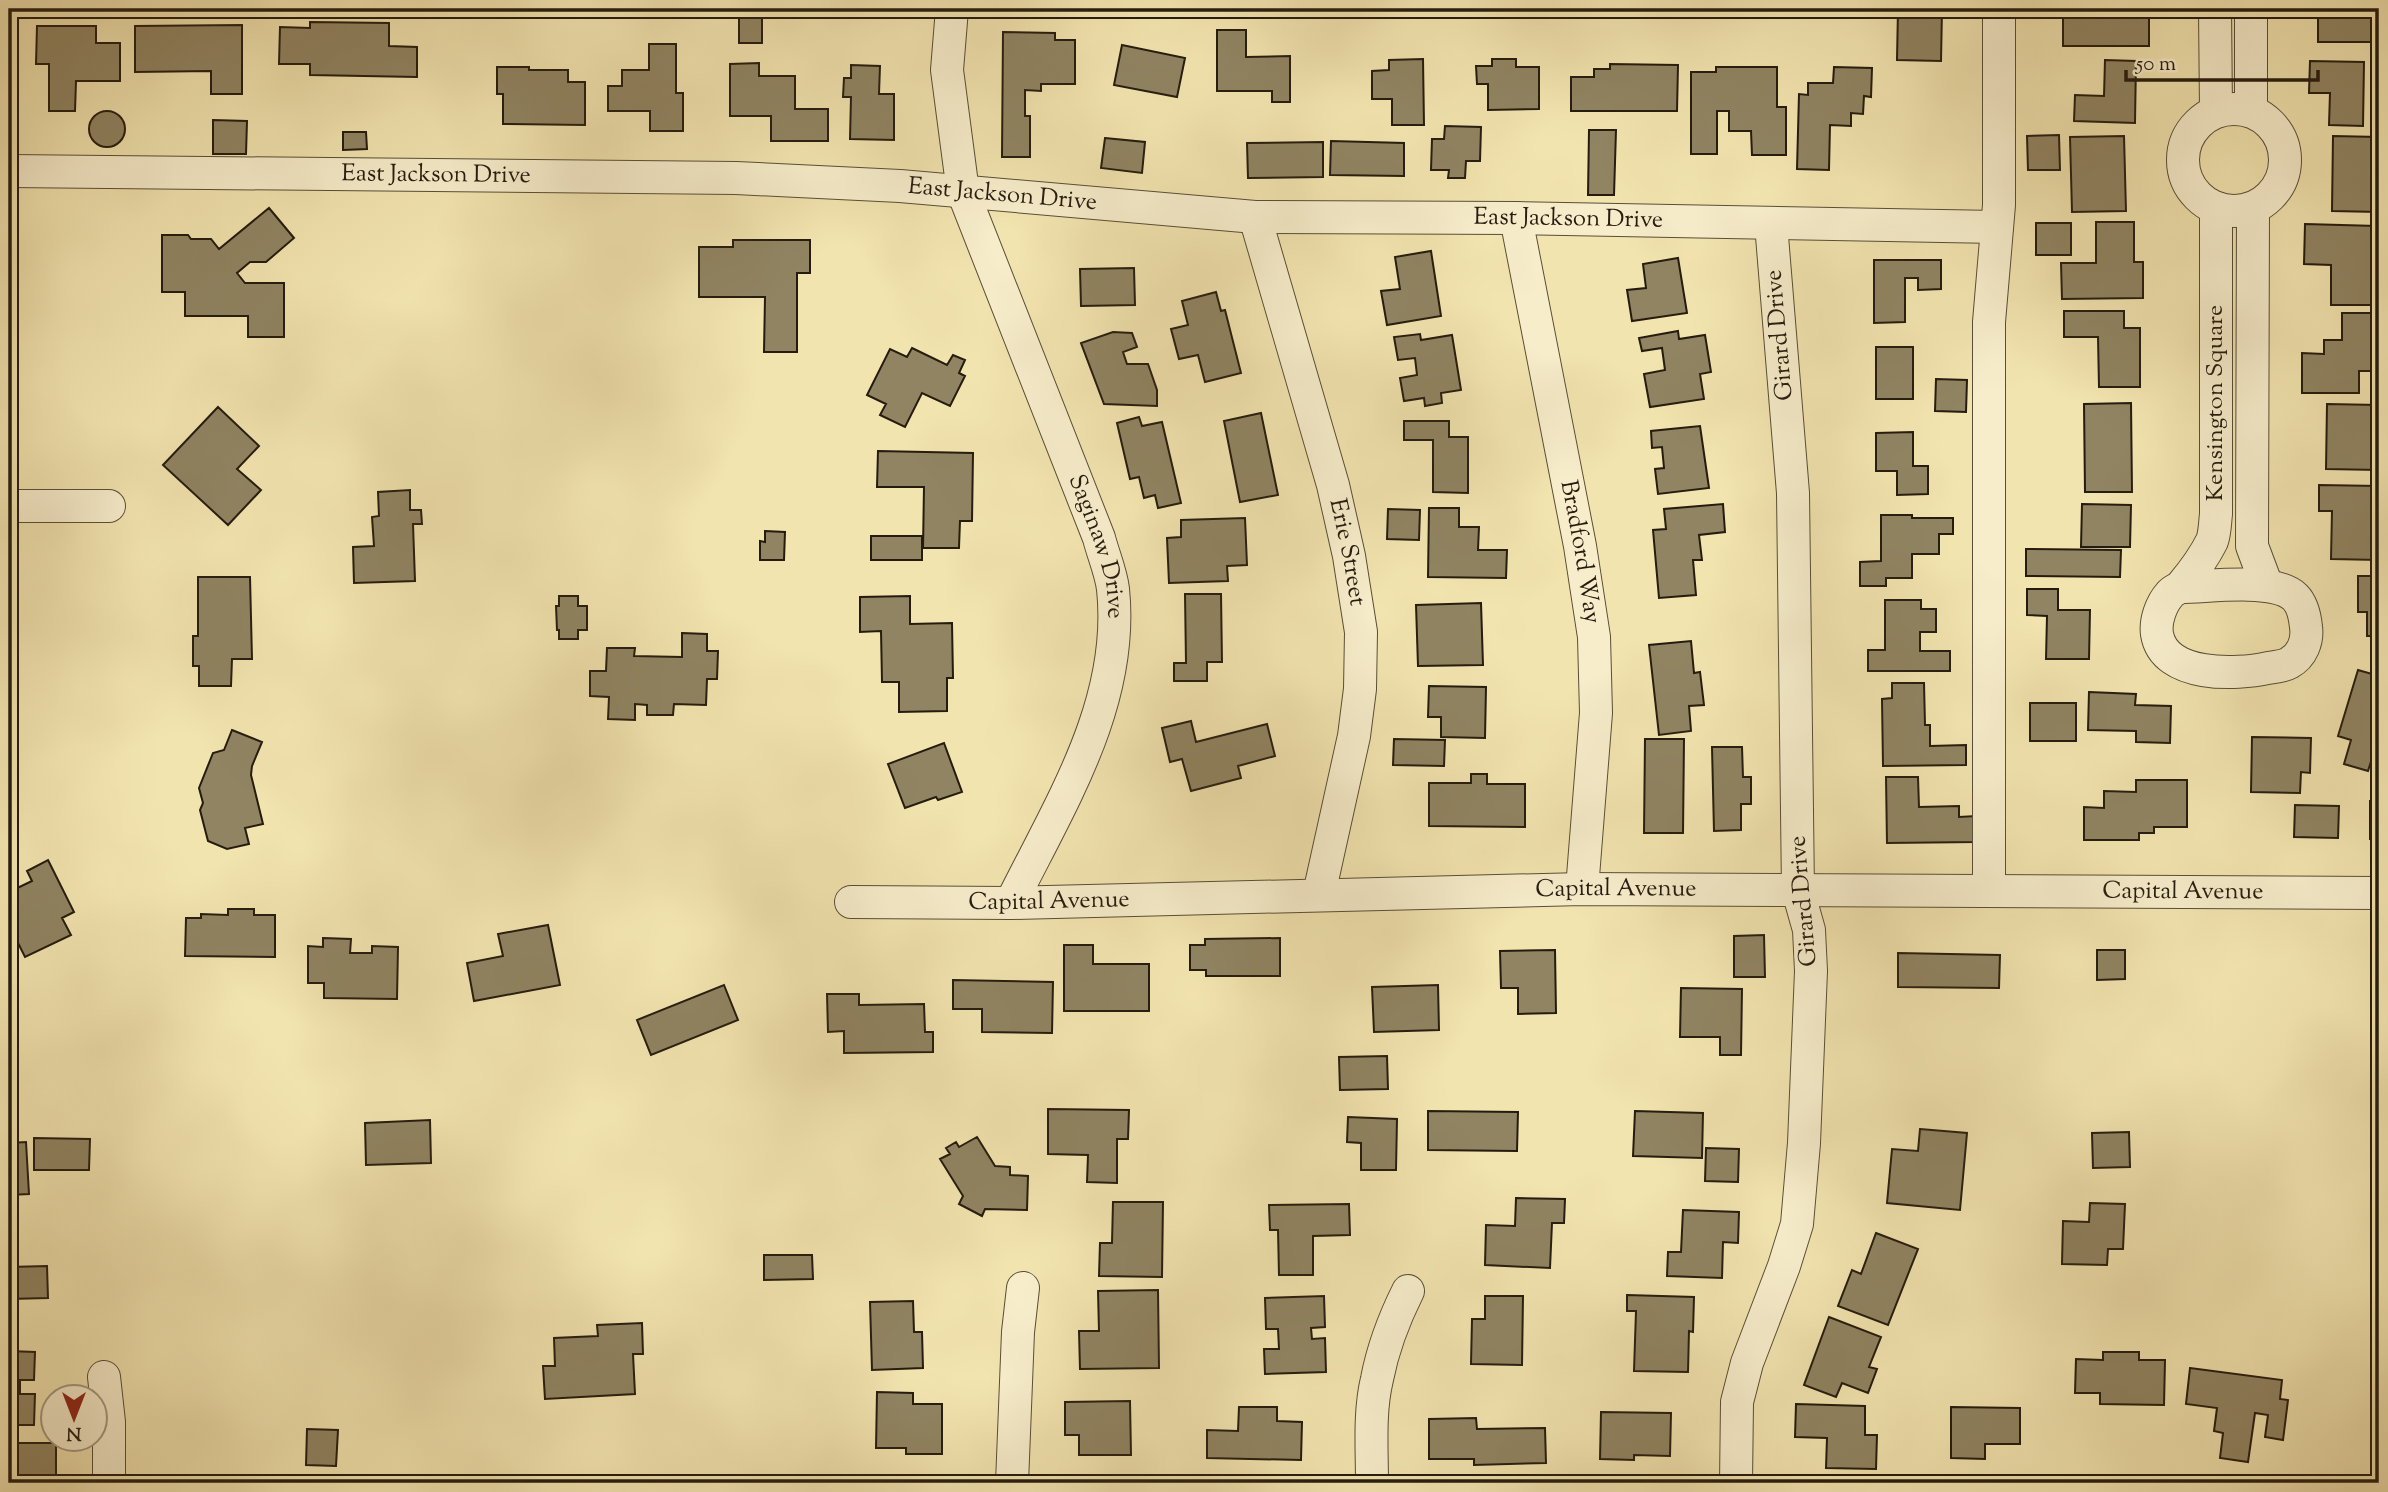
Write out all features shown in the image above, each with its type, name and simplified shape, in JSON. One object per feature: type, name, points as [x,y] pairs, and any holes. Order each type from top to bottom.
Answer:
[{"type":"street","name":"Saginaw Drive","points":[[951,9],[947,70],[963,192],[1099,538],[1113,586],[1115,625],[1112,658],[1096,724],[1084,756],[1012,903]]},
{"type":"street","points":[[1989,891],[1989,323],[1997,227],[1999,9]]},
{"type":"street","points":[[2216,9],[2216,111]]},
{"type":"street","points":[[2251,9],[2251,111]]},
{"type":"street","points":[[2240,108],[2251,111],[2272,125],[2284,147],[2286,159],[2280,184],[2263,202],[2253,208],[2240,211],[2216,208],[2195,194],[2183,172],[2182,160],[2188,135],[2196,125],[2216,111],[2240,108]]},
{"type":"street","name":"East Jackson Drive","points":[[9,171],[736,178],[900,186],[1255,216],[1997,227]]},
{"type":"street","name":"Kensington Square","points":[[2181,587],[2267,586],[2283,589],[2297,598],[2303,610],[2306,630],[2304,648],[2289,663],[2227,674],[2202,671],[2178,660],[2165,650],[2157,634],[2158,612],[2170,594],[2181,587],[2213,539],[2216,514],[2216,208]]},
{"type":"street","name":"Kensington Square","points":[[2253,208],[2252,546],[2267,586]]},
{"type":"street","name":"Erie Street","points":[[1255,216],[1332,485],[1349,556],[1361,632],[1360,689],[1354,736],[1319,894]]},
{"type":"street","name":"Bradford Way","points":[[1516,218],[1580,546],[1594,637],[1596,713],[1582,889]]},
{"type":"street","name":"Girard Drive","points":[[1736,1483],[1737,1402],[1747,1363],[1797,1224],[1804,1143],[1811,971],[1809,930],[1798,891],[1793,493],[1771,224]]},
{"type":"street","points":[[9,506],[109,506]]},
{"type":"street","name":"Capital Avenue","points":[[851,902],[1012,903],[1582,889],[2379,892]]},
{"type":"street","points":[[1012,1483],[1018,1332],[1023,1288]]},
{"type":"street","points":[[1372,1483],[1376,1381],[1392,1323],[1408,1291]]},
{"type":"street","points":[[104,1377],[109,1422],[109,1483]]},
{"type":"building","points":[[739,9],[814,9],[813,18],[762,17],[762,43],[739,43]]},
{"type":"building","points":[[1898,9],[1942,9],[1941,61],[1897,60]]},
{"type":"building","points":[[2089,9],[2125,9],[2125,16],[2149,16],[2149,46],[2063,46],[2063,16],[2089,16]]},
{"type":"building","points":[[2318,9],[2357,9],[2357,14],[2379,14],[2379,42],[2318,42]]},
{"type":"building","points":[[310,22],[389,23],[389,46],[417,47],[417,77],[310,75],[310,64],[279,64],[280,27],[310,28]]},
{"type":"building","points":[[242,25],[242,94],[211,94],[211,71],[135,72],[135,26]]},
{"type":"building","points":[[37,26],[96,26],[96,43],[120,43],[120,81],[76,81],[75,111],[49,111],[49,64],[36,64]]},
{"type":"building","points":[[1217,30],[1246,30],[1246,57],[1290,56],[1290,102],[1272,102],[1272,91],[1217,91]]},
{"type":"building","points":[[1003,32],[1055,33],[1055,40],[1075,40],[1075,84],[1041,84],[1041,91],[1025,90],[1025,116],[1030,116],[1030,157],[1002,157]]},
{"type":"building","points":[[649,44],[676,44],[676,93],[683,93],[683,131],[650,131],[650,111],[608,111],[608,86],[622,86],[622,70],[649,70]]},
{"type":"building","points":[[1122,45],[1185,58],[1177,97],[1114,85]]},
{"type":"building","points":[[1423,59],[1424,125],[1392,125],[1392,99],[1372,99],[1372,71],[1389,70],[1389,60]]},
{"type":"building","points":[[1492,59],[1516,59],[1516,67],[1539,67],[1539,109],[1488,110],[1488,84],[1477,84],[1476,66],[1492,66]]},
{"type":"building","points":[[2105,60],[2136,61],[2135,123],[2074,121],[2075,95],[2104,96]]},
{"type":"building","points":[[2310,61],[2364,62],[2363,126],[2329,125],[2330,93],[2309,93]]},
{"type":"building","points":[[759,63],[759,76],[795,76],[795,109],[828,109],[828,141],[771,141],[771,116],[730,116],[730,64]]},
{"type":"building","points":[[1610,64],[1678,65],[1677,111],[1571,111],[1571,77],[1594,77],[1594,69],[1610,69]]},
{"type":"building","points":[[851,65],[880,66],[879,94],[894,94],[894,140],[850,139],[851,97],[843,97],[844,78],[851,78]]},
{"type":"building","points":[[497,67],[568,70],[568,82],[585,82],[585,125],[503,124],[503,94],[497,94]]},
{"type":"building","points":[[1716,67],[1777,67],[1777,107],[1786,107],[1786,155],[1752,155],[1751,131],[1729,131],[1729,111],[1717,111],[1717,154],[1691,154],[1691,72],[1716,72]]},
{"type":"building","points":[[1834,67],[1872,68],[1871,97],[1864,96],[1863,114],[1851,113],[1851,126],[1830,125],[1829,170],[1797,169],[1799,94],[1808,95],[1808,83],[1833,83]]},
{"type":"building","points":[[107,111],[119,117],[125,129],[119,141],[107,147],[95,141],[89,129],[95,117]]},
{"type":"building","points":[[213,120],[247,121],[246,154],[213,154]]},
{"type":"building","points":[[1445,126],[1481,127],[1480,161],[1466,161],[1465,178],[1448,178],[1449,170],[1431,170],[1432,139],[1444,139]]},
{"type":"building","points":[[1589,130],[1616,130],[1614,195],[1588,195]]},
{"type":"building","points":[[343,132],[366,132],[367,149],[343,150]]},
{"type":"building","points":[[2059,135],[2060,170],[2028,170],[2027,136]]},
{"type":"building","points":[[2124,136],[2126,211],[2072,212],[2070,137]]},
{"type":"building","points":[[2333,136],[2379,137],[2379,212],[2332,211]]},
{"type":"building","points":[[1105,138],[1145,142],[1142,173],[1101,168]]},
{"type":"building","points":[[1331,141],[1404,143],[1404,176],[1330,175]]},
{"type":"building","points":[[1323,142],[1323,177],[1248,178],[1247,143]]},
{"type":"building","points":[[269,208],[294,238],[266,262],[250,262],[237,273],[245,283],[284,283],[284,337],[248,337],[248,316],[185,316],[185,292],[162,292],[162,235],[188,235],[191,239],[211,239],[219,249]]},
{"type":"building","points":[[2096,222],[2134,222],[2134,262],[2143,262],[2143,298],[2062,299],[2061,263],[2096,263]]},
{"type":"building","points":[[2036,223],[2071,223],[2071,255],[2036,255]]},
{"type":"building","points":[[2305,224],[2377,226],[2376,274],[2379,274],[2379,305],[2331,305],[2331,265],[2304,264]]},
{"type":"building","points":[[733,240],[810,240],[810,273],[797,273],[797,352],[764,352],[765,297],[699,297],[699,247],[733,247]]},
{"type":"building","points":[[1431,251],[1441,316],[1387,325],[1381,291],[1400,289],[1395,257]]},
{"type":"building","points":[[1678,258],[1687,313],[1632,321],[1627,290],[1646,288],[1643,264]]},
{"type":"building","points":[[1874,260],[1941,260],[1941,289],[1918,290],[1918,278],[1905,278],[1905,322],[1874,323]]},
{"type":"building","points":[[1134,268],[1135,305],[1081,306],[1080,269]]},
{"type":"building","points":[[1216,292],[1221,311],[1225,310],[1241,373],[1205,382],[1198,355],[1179,359],[1171,329],[1188,325],[1182,301]]},
{"type":"building","points":[[2064,311],[2124,311],[2124,328],[2140,328],[2140,387],[2099,387],[2098,337],[2064,337]]},
{"type":"building","points":[[2342,313],[2379,313],[2379,346],[2373,346],[2373,371],[2359,371],[2359,393],[2302,393],[2302,353],[2324,354],[2324,340],[2342,340]]},
{"type":"building","points":[[1678,331],[1679,339],[1705,335],[1711,372],[1700,374],[1704,399],[1650,407],[1644,374],[1665,370],[1662,348],[1642,351],[1639,338]]},
{"type":"building","points":[[1113,332],[1132,333],[1137,347],[1123,352],[1127,364],[1148,364],[1157,390],[1157,406],[1104,404],[1081,343]]},
{"type":"building","points":[[1420,334],[1421,340],[1452,335],[1461,390],[1441,393],[1442,403],[1425,406],[1424,398],[1404,401],[1400,378],[1417,375],[1415,358],[1398,360],[1394,337]]},
{"type":"building","points":[[9,337],[18,337],[17,393],[9,393]]},
{"type":"building","points":[[1876,347],[1913,347],[1913,399],[1876,399]]},
{"type":"building","points":[[912,348],[947,365],[953,355],[965,360],[959,373],[965,376],[950,406],[922,393],[905,427],[880,415],[886,404],[867,395],[890,349],[907,357]]},
{"type":"building","points":[[1936,379],[1967,380],[1966,412],[1935,411]]},
{"type":"building","points":[[2131,403],[2132,492],[2085,492],[2084,404]]},
{"type":"building","points":[[2327,404],[2379,405],[2379,470],[2326,469]]},
{"type":"building","points":[[218,407],[259,446],[237,469],[261,490],[228,525],[163,465]]},
{"type":"building","points":[[1261,413],[1278,495],[1240,502],[1224,421]]},
{"type":"building","points":[[1139,417],[1142,426],[1162,422],[1181,503],[1158,508],[1155,495],[1144,498],[1139,477],[1130,479],[1117,423]]},
{"type":"building","points":[[1404,421],[1449,421],[1449,437],[1468,437],[1468,493],[1433,492],[1433,440],[1404,440]]},
{"type":"building","points":[[1700,426],[1709,488],[1658,494],[1655,469],[1664,468],[1662,447],[1652,448],[1651,431]]},
{"type":"building","points":[[1913,432],[1913,466],[1928,466],[1928,494],[1897,495],[1897,471],[1876,471],[1876,433]]},
{"type":"building","points":[[878,451],[973,453],[972,521],[960,521],[959,548],[923,548],[924,487],[877,487]]},
{"type":"building","points":[[2319,485],[2379,486],[2379,560],[2331,559],[2332,511],[2319,511]]},
{"type":"building","points":[[410,490],[410,510],[421,510],[422,524],[413,524],[415,581],[354,583],[353,547],[374,546],[372,517],[379,516],[378,492]]},
{"type":"building","points":[[1723,504],[1725,532],[1699,535],[1702,560],[1693,560],[1696,595],[1659,598],[1653,530],[1666,529],[1664,509]]},
{"type":"building","points":[[2082,504],[2131,505],[2130,547],[2081,547]]},
{"type":"building","points":[[1429,508],[1459,508],[1459,527],[1479,527],[1478,550],[1507,550],[1506,578],[1428,577]]},
{"type":"building","points":[[1388,509],[1420,510],[1419,540],[1387,539]]},
{"type":"building","points":[[1881,515],[1953,518],[1953,534],[1939,534],[1939,554],[1912,554],[1912,578],[1886,578],[1886,586],[1860,586],[1860,562],[1881,561]]},
{"type":"building","points":[[1245,518],[1247,565],[1227,566],[1228,581],[1169,583],[1167,538],[1181,537],[1181,520]]},
{"type":"building","points":[[765,531],[785,532],[784,560],[760,560],[760,541],[765,542]]},
{"type":"building","points":[[871,536],[922,536],[922,560],[871,560]]},
{"type":"building","points":[[2026,549],[2121,550],[2120,577],[2026,576]]},
{"type":"building","points":[[2358,576],[2379,576],[2379,663],[2374,663],[2375,636],[2367,636],[2367,612],[2358,612]]},
{"type":"building","points":[[198,577],[250,577],[252,659],[232,659],[231,686],[199,686],[199,666],[193,666],[193,636],[198,636]]},
{"type":"building","points":[[2027,589],[2058,589],[2058,610],[2090,610],[2089,659],[2046,659],[2047,616],[2027,615]]},
{"type":"building","points":[[1185,594],[1221,594],[1222,662],[1207,662],[1207,681],[1174,681],[1174,663],[1186,663]]},
{"type":"building","points":[[559,596],[578,596],[578,606],[587,606],[587,630],[578,630],[578,639],[559,639],[556,606],[559,606]]},
{"type":"building","points":[[910,596],[910,624],[952,623],[953,678],[947,678],[947,711],[899,712],[899,682],[882,682],[881,631],[860,632],[860,597]]},
{"type":"building","points":[[1885,600],[1921,600],[1921,609],[1936,609],[1936,632],[1920,632],[1920,651],[1950,651],[1950,671],[1868,671],[1868,650],[1885,650]]},
{"type":"building","points":[[1481,603],[1483,665],[1418,666],[1416,605]]},
{"type":"building","points":[[682,633],[707,634],[707,651],[718,651],[717,679],[707,679],[706,705],[674,704],[673,715],[647,715],[647,705],[635,704],[635,720],[608,719],[609,697],[590,696],[590,671],[606,671],[607,648],[635,648],[634,656],[682,657]]},
{"type":"building","points":[[1691,641],[1694,673],[1700,672],[1704,705],[1689,706],[1691,731],[1659,735],[1649,645]]},
{"type":"building","points":[[2358,670],[2379,676],[2379,736],[2368,771],[2344,764],[2351,740],[2338,736]]},
{"type":"building","points":[[1892,683],[1924,683],[1925,725],[1930,725],[1930,746],[1966,745],[1966,765],[1883,766],[1882,699],[1892,698]]},
{"type":"building","points":[[1429,686],[1486,687],[1485,738],[1441,737],[1441,717],[1428,717]]},
{"type":"building","points":[[2089,692],[2136,694],[2135,705],[2171,706],[2170,743],[2136,742],[2136,731],[2088,730]]},
{"type":"building","points":[[2030,703],[2076,703],[2076,741],[2030,741]]},
{"type":"building","points":[[1191,721],[1196,742],[1267,724],[1275,756],[1238,766],[1241,778],[1191,791],[1182,759],[1170,762],[1162,728]]},
{"type":"building","points":[[232,730],[262,742],[251,775],[263,824],[245,828],[249,844],[227,849],[208,841],[200,810],[203,803],[199,788],[213,753],[224,750]]},
{"type":"building","points":[[2252,737],[2311,738],[2310,773],[2301,772],[2300,793],[2251,792]]},
{"type":"building","points":[[1394,739],[1445,740],[1444,766],[1393,765]]},
{"type":"building","points":[[1645,739],[1684,739],[1683,833],[1644,833]]},
{"type":"building","points":[[944,743],[962,792],[938,800],[936,797],[905,808],[888,764]]},
{"type":"building","points":[[1712,747],[1742,747],[1743,777],[1751,777],[1751,804],[1741,804],[1741,830],[1714,831]]},
{"type":"building","points":[[1471,774],[1487,774],[1487,784],[1525,784],[1525,827],[1429,826],[1429,783],[1471,783]]},
{"type":"building","points":[[1886,777],[1918,777],[1919,807],[1959,806],[1959,817],[1976,816],[1976,842],[1887,843]]},
{"type":"building","points":[[2136,780],[2187,780],[2187,827],[2154,827],[2154,833],[2139,833],[2139,840],[2084,840],[2084,807],[2104,808],[2104,791],[2136,792]]},
{"type":"building","points":[[2370,801],[2379,801],[2379,839],[2370,839]]},
{"type":"building","points":[[2295,805],[2339,806],[2338,838],[2294,837]]},
{"type":"building","points":[[48,860],[74,912],[62,918],[71,935],[25,957],[9,925],[9,892],[32,881],[27,871]]},
{"type":"building","points":[[228,909],[254,909],[254,915],[275,915],[275,957],[185,956],[186,918],[201,918],[201,914],[228,915]]},
{"type":"building","points":[[548,925],[560,985],[474,1001],[467,963],[503,956],[498,934]]},
{"type":"building","points":[[1764,935],[1765,977],[1734,977],[1734,936]]},
{"type":"building","points":[[323,938],[351,939],[350,953],[372,953],[372,946],[398,947],[397,999],[324,998],[324,983],[308,983],[308,946],[323,947]]},
{"type":"building","points":[[1280,938],[1280,976],[1206,976],[1206,970],[1190,970],[1190,945],[1205,945],[1205,939]]},
{"type":"building","points":[[1064,945],[1093,945],[1093,964],[1149,964],[1149,1011],[1064,1011]]},
{"type":"building","points":[[1555,950],[1556,1013],[1518,1014],[1518,988],[1501,988],[1500,951]]},
{"type":"building","points":[[2097,950],[2125,950],[2125,979],[2097,980]]},
{"type":"building","points":[[1898,953],[2000,955],[1999,988],[1898,987]]},
{"type":"building","points":[[953,980],[1053,982],[1052,1033],[982,1032],[982,1009],[953,1009]]},
{"type":"building","points":[[724,985],[738,1020],[651,1055],[637,1020]]},
{"type":"building","points":[[1438,985],[1439,1030],[1374,1032],[1372,987]]},
{"type":"building","points":[[1681,988],[1742,989],[1741,1055],[1720,1055],[1720,1037],[1680,1037]]},
{"type":"building","points":[[827,994],[859,994],[859,1005],[924,1004],[925,1032],[933,1032],[933,1052],[844,1053],[844,1031],[828,1032]]},
{"type":"building","points":[[1387,1056],[1388,1089],[1340,1090],[1339,1057]]},
{"type":"building","points":[[1048,1109],[1129,1110],[1128,1139],[1117,1139],[1117,1183],[1087,1182],[1088,1155],[1048,1154]]},
{"type":"building","points":[[1428,1111],[1518,1112],[1517,1151],[1428,1150]]},
{"type":"building","points":[[1635,1111],[1703,1113],[1702,1158],[1633,1156]]},
{"type":"building","points":[[1348,1117],[1397,1119],[1396,1170],[1361,1170],[1361,1143],[1347,1142]]},
{"type":"building","points":[[430,1120],[431,1163],[366,1165],[365,1123]]},
{"type":"building","points":[[1920,1129],[1967,1133],[1960,1210],[1887,1203],[1892,1149],[1918,1151]]},
{"type":"building","points":[[2129,1132],[2130,1167],[2093,1168],[2092,1133]]},
{"type":"building","points":[[977,1137],[995,1166],[1010,1167],[1010,1175],[1028,1176],[1027,1210],[985,1209],[982,1216],[959,1204],[963,1196],[940,1159],[950,1154],[946,1148],[956,1142],[959,1147]]},
{"type":"building","points":[[34,1138],[90,1139],[89,1170],[34,1170]]},
{"type":"building","points":[[26,1142],[29,1194],[9,1195],[9,1143]]},
{"type":"building","points":[[1706,1148],[1739,1149],[1738,1182],[1705,1181]]},
{"type":"building","points":[[1516,1198],[1565,1199],[1564,1223],[1552,1223],[1550,1268],[1485,1265],[1486,1225],[1515,1226]]},
{"type":"building","points":[[1113,1202],[1163,1202],[1162,1277],[1099,1276],[1100,1243],[1112,1243]]},
{"type":"building","points":[[2090,1203],[2125,1204],[2123,1249],[2108,1249],[2107,1265],[2062,1264],[2063,1221],[2089,1222]]},
{"type":"building","points":[[1349,1204],[1350,1235],[1313,1236],[1313,1275],[1279,1275],[1278,1230],[1270,1230],[1269,1205]]},
{"type":"building","points":[[1683,1210],[1739,1212],[1738,1243],[1723,1242],[1722,1278],[1667,1276],[1668,1252],[1681,1252]]},
{"type":"building","points":[[1876,1233],[1918,1249],[1888,1325],[1838,1306],[1852,1270],[1861,1274]]},
{"type":"building","points":[[764,1255],[812,1255],[813,1279],[764,1280]]},
{"type":"building","points":[[47,1266],[48,1298],[9,1299],[9,1267]]},
{"type":"building","points":[[1158,1290],[1159,1368],[1080,1369],[1079,1331],[1099,1331],[1098,1291]]},
{"type":"building","points":[[1627,1295],[1694,1297],[1693,1332],[1689,1331],[1688,1372],[1634,1371],[1636,1311],[1627,1311]]},
{"type":"building","points":[[1324,1296],[1325,1327],[1311,1328],[1312,1339],[1325,1338],[1326,1372],[1265,1374],[1264,1349],[1279,1349],[1278,1329],[1266,1329],[1265,1298]]},
{"type":"building","points":[[1485,1296],[1523,1296],[1522,1365],[1471,1364],[1472,1319],[1485,1319]]},
{"type":"building","points":[[913,1301],[914,1332],[922,1332],[923,1368],[872,1370],[870,1302]]},
{"type":"building","points":[[1829,1317],[1881,1337],[1869,1367],[1877,1369],[1868,1393],[1842,1383],[1836,1397],[1804,1385]]},
{"type":"building","points":[[642,1323],[643,1354],[633,1354],[635,1394],[545,1399],[543,1366],[555,1366],[554,1338],[598,1336],[597,1325]]},
{"type":"building","points":[[9,1351],[35,1352],[34,1380],[20,1380],[20,1394],[35,1394],[34,1425],[9,1425]]},
{"type":"building","points":[[2103,1352],[2139,1352],[2139,1360],[2165,1360],[2164,1405],[2100,1404],[2100,1393],[2075,1393],[2076,1359],[2103,1360]]},
{"type":"building","points":[[2190,1368],[2282,1380],[2280,1399],[2288,1400],[2283,1440],[2265,1437],[2268,1415],[2255,1413],[2248,1462],[2220,1458],[2223,1433],[2214,1431],[2217,1408],[2186,1404]]},
{"type":"building","points":[[877,1392],[913,1393],[913,1404],[942,1404],[942,1454],[906,1454],[906,1448],[876,1448]]},
{"type":"building","points":[[1130,1401],[1131,1455],[1079,1455],[1079,1435],[1065,1435],[1065,1402]]},
{"type":"building","points":[[1796,1404],[1865,1406],[1865,1435],[1877,1435],[1876,1469],[1826,1468],[1827,1438],[1795,1437]]},
{"type":"building","points":[[1239,1407],[1277,1407],[1277,1421],[1302,1422],[1301,1460],[1207,1458],[1207,1430],[1238,1431]]},
{"type":"building","points":[[1951,1407],[2020,1408],[2020,1444],[1985,1444],[1985,1459],[1951,1458]]},
{"type":"building","points":[[1601,1412],[1671,1413],[1670,1456],[1634,1455],[1634,1460],[1600,1459]]},
{"type":"building","points":[[1476,1418],[1477,1429],[1545,1428],[1546,1463],[1474,1465],[1474,1459],[1429,1459],[1429,1419]]},
{"type":"building","points":[[307,1429],[338,1430],[336,1466],[306,1465]]},
{"type":"building","points":[[9,1443],[38,1443],[38,1454],[56,1454],[56,1475],[48,1475],[48,1483],[9,1483]]}]
